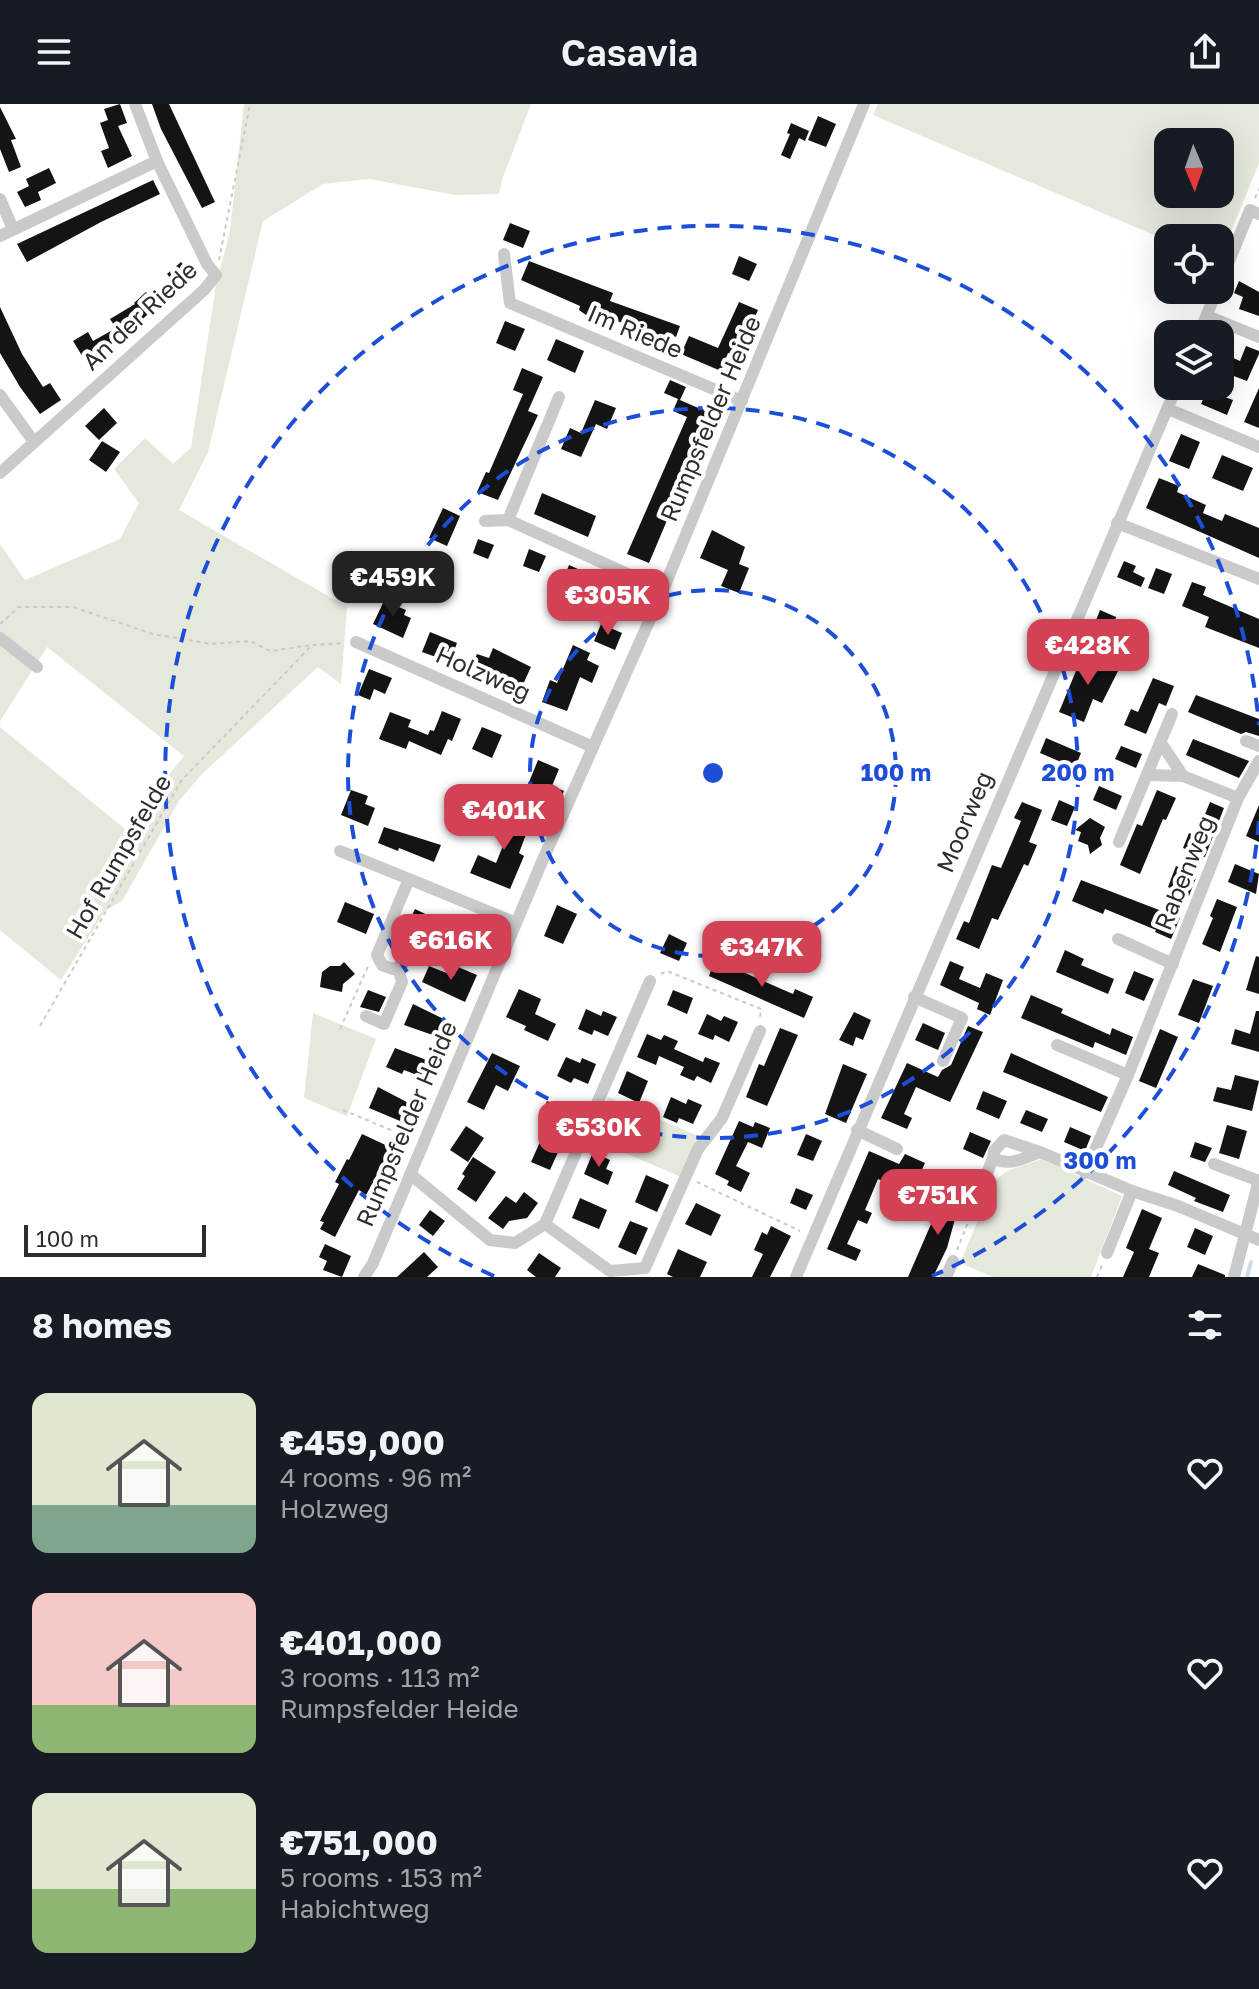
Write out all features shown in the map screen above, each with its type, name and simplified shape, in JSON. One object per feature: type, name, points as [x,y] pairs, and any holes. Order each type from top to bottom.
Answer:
[{"type":"street","points":[[135,104],[157,161],[207,264],[216,275]]},
{"type":"street","name":"Rumpsfelder Heide","points":[[364,1277],[373,1263],[516,923],[663,590],[864,104]]},
{"type":"street","points":[[0,236],[157,161]]},
{"type":"street","points":[[0,199],[13,229]]},
{"type":"street","points":[[1234,254],[1254,212]]},
{"type":"street","name":"Im Riede","points":[[504,254],[510,303],[742,401]]},
{"type":"street","name":"An der Riede","points":[[0,473],[204,290],[216,275]]},
{"type":"street","points":[[1205,320],[1212,304]]},
{"type":"street","points":[[1207,316],[1259,337]]},
{"type":"street","points":[[0,395],[34,442]]},
{"type":"street","points":[[508,520],[559,397]]},
{"type":"street","name":"Moorweg","points":[[796,1277],[1172,400]]},
{"type":"street","points":[[1168,409],[1259,447]]},
{"type":"street","points":[[485,521],[508,520],[663,590]]},
{"type":"street","points":[[1117,523],[1259,579]]},
{"type":"street","points":[[0,638],[37,667]]},
{"type":"street","name":"Holzweg","points":[[356,642],[593,747]]},
{"type":"street","points":[[1119,842],[1172,714]]},
{"type":"street","points":[[1161,743],[1183,776]]},
{"type":"street","name":"Rabenweg","points":[[1085,1173],[1128,1075],[1238,798],[1259,761]]},
{"type":"street","name":"Rabenweg","points":[[1147,775],[1183,776],[1238,798]]},
{"type":"street","points":[[340,851],[516,923]]},
{"type":"street","points":[[388,931],[403,955],[404,962],[398,967],[382,965],[377,955],[409,879]]},
{"type":"street","name":"Rabenweg","points":[[1118,939],[1173,964]]},
{"type":"street","points":[[366,1016],[384,1024],[402,982],[398,967]]},
{"type":"street","points":[[410,1174],[490,1240],[515,1243],[545,1224],[650,981]]},
{"type":"street","points":[[914,997],[962,1018],[943,1061]]},
{"type":"street","points":[[545,1224],[610,1271],[645,1268],[698,1149],[722,1118],[760,1031]]},
{"type":"street","points":[[1057,1045],[1128,1075]]},
{"type":"street","points":[[857,1130],[897,1149]]},
{"type":"street","points":[[976,1202],[994,1151],[1004,1140],[1259,1240]]},
{"type":"street","points":[[993,1158],[1001,1163],[1013,1162],[1040,1152]]},
{"type":"street","points":[[1214,1164],[1259,1180],[1234,1277]]},
{"type":"street","points":[[1107,1253],[1132,1191]]},
{"type":"street","points":[[946,1277],[953,1261]]},
{"type":"path","name":"An der Riede","points":[[216,275],[250,104]]},
{"type":"path","points":[[0,624],[19,607],[73,607],[153,634],[211,644],[250,641],[270,651],[356,642]]},
{"type":"path","name":"Hof Rumpsfelde","points":[[40,1026],[181,781],[312,645]]},
{"type":"path","points":[[340,1029],[371,961],[377,955]]},
{"type":"path","points":[[650,981],[667,971],[761,1009],[760,1031]]},
{"type":"path","points":[[343,1110],[422,1143]]},
{"type":"path","points":[[685,1177],[813,1237]]},
{"type":"path","points":[[953,1261],[976,1202]]},
{"type":"shaded area","points":[[244,104],[531,104],[499,194],[456,195],[369,179],[323,184],[263,221],[208,452],[179,510],[347,607],[341,684],[318,667],[201,775],[179,801],[122,901],[105,911],[61,980],[0,930],[0,727],[125,829],[184,756],[47,647],[0,721],[0,544],[25,580],[120,539],[139,503],[114,469],[145,438],[173,464],[191,448],[216,285],[230,231]]},
{"type":"shaded area","points":[[878,104],[1259,104],[1259,163],[1234,225],[1154,224],[1154,235],[873,115]]},
{"type":"shaded area","points":[[313,1013],[376,1039],[347,1116],[304,1098]]},
{"type":"shaded area","points":[[608,1097],[698,1136],[681,1177],[590,1138]]},
{"type":"shaded area","points":[[1042,1159],[1122,1196],[1091,1277],[993,1277],[960,1263],[995,1180],[1007,1171]]},
{"type":"building","points":[[120,104],[127,123],[118,126],[132,156],[108,168],[101,151],[109,148],[100,123],[108,120],[104,109]]},
{"type":"building","points":[[152,104],[169,104],[215,202],[202,208],[161,129]]},
{"type":"building","points":[[0,107],[16,139],[11,140],[21,167],[9,172],[0,149]]},
{"type":"building","points":[[818,116],[836,124],[826,147],[808,140]]},
{"type":"building","points":[[791,123],[809,131],[805,141],[799,138],[790,159],[781,155]]},
{"type":"building","points":[[49,168],[56,183],[38,192],[41,200],[25,207],[17,192],[29,186],[26,179]]},
{"type":"building","points":[[153,180],[160,194],[27,262],[17,244]]},
{"type":"building","points":[[510,223],[530,231],[523,248],[503,240]]},
{"type":"building","points":[[739,256],[757,264],[749,281],[732,274]]},
{"type":"building","points":[[529,261],[613,293],[610,301],[680,326],[676,337],[669,334],[666,343],[604,315],[601,322],[586,315],[579,310],[580,306],[521,280]]},
{"type":"building","points":[[181,262],[192,275],[178,287],[167,274]]},
{"type":"building","points":[[1239,281],[1259,292],[1259,316],[1239,309],[1243,297],[1234,293]]},
{"type":"building","points":[[146,292],[158,305],[136,328],[111,344],[113,348],[87,364],[73,341],[88,332],[93,341],[116,328],[110,319],[135,304]]},
{"type":"building","points":[[739,302],[758,310],[737,357],[728,353],[721,371],[681,354],[689,336],[718,348]]},
{"type":"building","points":[[0,307],[22,354],[43,387],[50,383],[61,400],[40,414],[0,353]]},
{"type":"building","points":[[505,321],[525,329],[515,351],[496,343]]},
{"type":"building","points":[[556,339],[584,351],[575,373],[547,360]]},
{"type":"building","points":[[1246,346],[1259,351],[1247,381],[1234,376],[1234,358],[1240,361]]},
{"type":"building","points":[[522,368],[543,377],[528,411],[538,415],[498,500],[477,492],[486,472],[489,473],[523,394],[513,390]]},
{"type":"building","points":[[670,380],[686,387],[680,400],[712,414],[649,563],[627,554],[687,417],[673,411],[678,399],[664,393]]},
{"type":"building","points":[[1259,388],[1259,428],[1244,422]]},
{"type":"building","points":[[595,400],[616,408],[607,429],[596,424],[581,457],[561,449],[570,428],[581,433]]},
{"type":"building","points":[[1203,400],[1233,400],[1227,415],[1201,404]]},
{"type":"building","points":[[104,408],[117,423],[99,440],[85,426]]},
{"type":"building","points":[[1181,434],[1200,442],[1189,469],[1169,461]]},
{"type":"building","points":[[102,441],[120,452],[106,472],[89,460]]},
{"type":"building","points":[[1222,455],[1253,468],[1243,491],[1212,478]]},
{"type":"building","points":[[1159,478],[1179,486],[1177,492],[1206,505],[1203,513],[1222,521],[1225,514],[1259,528],[1259,558],[1146,508]]},
{"type":"building","points":[[542,493],[596,516],[588,537],[534,514]]},
{"type":"building","points":[[443,508],[460,516],[447,546],[429,538]]},
{"type":"building","points":[[712,530],[745,547],[739,564],[749,568],[739,593],[721,586],[728,570],[700,558]]},
{"type":"building","points":[[478,539],[494,545],[488,559],[473,553]]},
{"type":"building","points":[[529,549],[546,556],[539,572],[523,566]]},
{"type":"building","points":[[1124,561],[1136,566],[1133,572],[1145,578],[1141,587],[1117,577]]},
{"type":"building","points":[[569,565],[587,573],[579,590],[562,583]]},
{"type":"building","points":[[1156,568],[1172,574],[1164,594],[1148,588]]},
{"type":"building","points":[[1192,582],[1206,587],[1203,595],[1259,619],[1259,648],[1205,627],[1209,617],[1182,606]]},
{"type":"building","points":[[609,586],[628,594],[621,611],[602,602]]},
{"type":"building","points":[[384,601],[406,610],[404,615],[411,618],[403,638],[373,624]]},
{"type":"building","points":[[1100,610],[1129,627],[1123,641],[1093,628]]},
{"type":"building","points":[[601,624],[622,633],[615,650],[594,641]]},
{"type":"building","points":[[430,632],[457,643],[450,662],[422,652]]},
{"type":"building","points":[[573,645],[590,653],[587,660],[599,666],[592,683],[580,677],[567,711],[542,702],[550,680],[557,683]]},
{"type":"building","points":[[493,648],[531,667],[520,691],[469,671],[477,654],[489,658]]},
{"type":"building","points":[[1083,654],[1119,669],[1102,703],[1093,699],[1084,722],[1059,712]]},
{"type":"building","points":[[369,669],[392,678],[385,694],[374,689],[370,700],[358,695]]},
{"type":"building","points":[[1153,678],[1174,686],[1166,706],[1159,703],[1146,734],[1124,725],[1131,709],[1138,712]]},
{"type":"building","points":[[1196,695],[1259,719],[1259,736],[1246,732],[1241,734],[1188,712]]},
{"type":"building","points":[[442,711],[461,719],[452,741],[448,739],[441,755],[409,741],[406,749],[379,739],[390,712],[411,720],[408,727],[428,735],[430,730],[434,731]]},
{"type":"building","points":[[482,727],[502,735],[492,758],[472,749]]},
{"type":"building","points":[[1046,738],[1081,753],[1075,768],[1040,753]]},
{"type":"building","points":[[1193,739],[1249,761],[1239,778],[1186,755]]},
{"type":"building","points":[[1121,746],[1142,754],[1136,768],[1115,759]]},
{"type":"building","points":[[538,760],[559,769],[552,786],[564,791],[554,813],[539,807],[544,794],[527,787]]},
{"type":"building","points":[[1099,786],[1122,796],[1116,810],[1093,800]]},
{"type":"building","points":[[351,790],[368,796],[365,804],[375,808],[368,826],[341,815]]},
{"type":"building","points":[[1157,790],[1176,798],[1166,820],[1163,819],[1140,874],[1120,865],[1137,824],[1142,826]]},
{"type":"building","points":[[1059,800],[1075,807],[1067,826],[1051,820]]},
{"type":"building","points":[[1022,802],[1042,810],[1029,842],[1037,845],[1028,866],[1024,864],[998,920],[992,918],[979,949],[956,939],[964,921],[969,923],[992,865],[1001,868],[1021,821],[1014,818]]},
{"type":"building","points":[[1210,802],[1224,808],[1205,857],[1183,848],[1189,833],[1196,836]]},
{"type":"building","points":[[1259,805],[1259,842],[1246,836]]},
{"type":"building","points":[[496,811],[530,824],[519,853],[524,856],[510,889],[470,873],[478,855],[496,863],[507,836],[489,829]]},
{"type":"building","points":[[1090,818],[1105,827],[1100,838],[1102,845],[1090,854],[1088,845],[1078,841],[1081,832],[1075,830]]},
{"type":"building","points":[[384,827],[441,845],[434,862],[378,843]]},
{"type":"building","points":[[1235,864],[1259,874],[1256,894],[1228,882]]},
{"type":"building","points":[[1176,866],[1197,875],[1189,896],[1168,887]]},
{"type":"building","points":[[1081,880],[1180,918],[1171,939],[1105,909],[1103,914],[1072,901]]},
{"type":"building","points":[[1217,899],[1237,907],[1220,952],[1202,944]]},
{"type":"building","points":[[345,902],[374,914],[366,934],[337,922]]},
{"type":"building","points":[[557,905],[577,914],[563,944],[544,936]]},
{"type":"building","points":[[415,909],[471,936],[475,927],[490,933],[480,954],[456,943],[453,949],[407,926]]},
{"type":"building","points":[[669,934],[687,943],[679,961],[660,953]]},
{"type":"building","points":[[1065,950],[1084,959],[1081,965],[1114,979],[1108,994],[1056,972]]},
{"type":"building","points":[[1256,956],[1259,957],[1259,994],[1246,990]]},
{"type":"building","points":[[715,960],[793,994],[795,989],[813,997],[804,1018],[709,976]]},
{"type":"building","points":[[950,961],[964,967],[959,979],[980,988],[986,973],[1003,980],[990,1015],[977,1009],[979,1003],[940,985]]},
{"type":"building","points":[[344,962],[355,974],[343,984],[342,992],[320,987],[322,972]]},
{"type":"building","points":[[429,966],[454,976],[458,967],[477,975],[465,1002],[422,982]]},
{"type":"building","points":[[1134,971],[1154,979],[1144,1001],[1125,993]]},
{"type":"building","points":[[1193,979],[1213,986],[1199,1023],[1178,1015]]},
{"type":"building","points":[[519,989],[541,999],[535,1014],[556,1024],[548,1041],[506,1017]]},
{"type":"building","points":[[368,990],[386,997],[379,1012],[360,1007]]},
{"type":"building","points":[[673,990],[693,998],[687,1014],[667,1005]]},
{"type":"building","points":[[1031,995],[1063,1009],[1061,1013],[1110,1035],[1112,1028],[1133,1037],[1126,1055],[1095,1042],[1093,1048],[1021,1018]]},
{"type":"building","points":[[413,1004],[454,1024],[447,1040],[404,1025]]},
{"type":"building","points":[[586,1009],[601,1016],[603,1011],[617,1017],[608,1036],[594,1030],[592,1035],[578,1029]]},
{"type":"building","points":[[1256,1011],[1259,1011],[1259,1052],[1231,1044],[1235,1029],[1250,1034]]},
{"type":"building","points":[[854,1012],[871,1020],[863,1040],[856,1037],[853,1046],[839,1040]]},
{"type":"building","points":[[707,1014],[721,1021],[724,1016],[738,1022],[729,1042],[715,1035],[713,1040],[698,1034]]},
{"type":"building","points":[[923,1023],[945,1033],[938,1050],[915,1040]]},
{"type":"building","points":[[968,1026],[983,1032],[950,1102],[916,1087],[904,1114],[912,1118],[907,1129],[881,1118],[907,1063],[938,1077],[942,1070],[951,1065]]},
{"type":"building","points":[[780,1028],[798,1035],[767,1106],[746,1097],[759,1064],[764,1066]]},
{"type":"building","points":[[1160,1029],[1178,1037],[1156,1088],[1139,1081]]},
{"type":"building","points":[[647,1034],[661,1040],[664,1035],[678,1041],[674,1049],[703,1062],[705,1057],[720,1063],[711,1083],[697,1076],[694,1081],[680,1075],[684,1067],[659,1056],[656,1065],[637,1057]]},
{"type":"building","points":[[395,1048],[437,1064],[430,1080],[386,1067]]},
{"type":"building","points":[[492,1053],[520,1066],[508,1091],[496,1085],[484,1110],[467,1102]]},
{"type":"building","points":[[1011,1053],[1108,1097],[1101,1112],[1003,1072]]},
{"type":"building","points":[[566,1057],[580,1063],[582,1058],[596,1064],[588,1084],[574,1078],[571,1083],[557,1076]]},
{"type":"building","points":[[843,1064],[867,1074],[846,1123],[825,1114]]},
{"type":"building","points":[[627,1071],[648,1081],[639,1103],[618,1093]]},
{"type":"building","points":[[1235,1075],[1259,1081],[1252,1111],[1213,1101],[1217,1087],[1231,1090]]},
{"type":"building","points":[[378,1087],[420,1109],[412,1126],[369,1108]]},
{"type":"building","points":[[983,1091],[1007,1101],[999,1119],[976,1109]]},
{"type":"building","points":[[671,1097],[686,1104],[688,1099],[702,1105],[693,1124],[679,1118],[677,1123],[663,1117]]},
{"type":"building","points":[[547,1101],[562,1107],[564,1102],[578,1109],[570,1128],[555,1122],[553,1127],[539,1121]]},
{"type":"building","points":[[1026,1110],[1048,1119],[1042,1132],[1020,1123]]},
{"type":"building","points":[[739,1121],[753,1127],[755,1122],[770,1128],[762,1148],[748,1142],[736,1166],[750,1173],[741,1192],[715,1174]]},
{"type":"building","points":[[1227,1125],[1247,1131],[1239,1159],[1219,1153]]},
{"type":"building","points":[[466,1126],[484,1138],[468,1162],[450,1150]]},
{"type":"building","points":[[1070,1127],[1091,1136],[1085,1151],[1064,1142]]},
{"type":"building","points":[[970,1132],[991,1141],[983,1158],[963,1149]]},
{"type":"building","points":[[362,1134],[392,1148],[366,1195],[359,1190],[335,1237],[320,1229],[324,1222],[320,1221],[339,1184],[335,1182]]},
{"type":"building","points":[[806,1134],[822,1141],[813,1161],[797,1155]]},
{"type":"building","points":[[540,1142],[559,1150],[550,1170],[531,1162]]},
{"type":"building","points":[[1195,1142],[1212,1148],[1205,1162],[1190,1157]]},
{"type":"building","points":[[869,1151],[899,1164],[905,1154],[925,1163],[911,1194],[878,1179],[865,1210],[872,1213],[867,1224],[858,1220],[847,1244],[861,1250],[856,1261],[827,1249]]},
{"type":"building","points":[[593,1152],[610,1160],[606,1169],[613,1172],[608,1185],[584,1174]]},
{"type":"building","points":[[473,1157],[496,1172],[476,1202],[457,1189]]},
{"type":"building","points":[[1174,1171],[1230,1195],[1223,1212],[1194,1201],[1196,1198],[1168,1185]]},
{"type":"building","points":[[646,1175],[669,1185],[657,1212],[635,1202]]},
{"type":"building","points":[[946,1187],[963,1190],[947,1248],[933,1277],[908,1277],[935,1215],[939,1217]]},
{"type":"building","points":[[796,1188],[813,1195],[806,1210],[790,1203]]},
{"type":"building","points":[[524,1192],[538,1203],[527,1218],[509,1221],[503,1229],[488,1218],[506,1196],[516,1203]]},
{"type":"building","points":[[580,1198],[607,1210],[599,1229],[572,1218]]},
{"type":"building","points":[[696,1203],[721,1215],[711,1236],[685,1224]]},
{"type":"building","points":[[1142,1209],[1162,1218],[1149,1249],[1159,1253],[1149,1277],[1123,1277],[1134,1252],[1126,1248]]},
{"type":"building","points":[[430,1210],[445,1221],[433,1236],[419,1225]]},
{"type":"building","points":[[630,1221],[648,1228],[636,1255],[618,1247]]},
{"type":"building","points":[[771,1226],[791,1236],[770,1277],[752,1277],[763,1254],[754,1250],[762,1232],[767,1235]]},
{"type":"building","points":[[1195,1228],[1213,1236],[1205,1255],[1187,1247]]},
{"type":"building","points":[[325,1244],[351,1256],[342,1277],[323,1270],[327,1261],[319,1257]]},
{"type":"building","points":[[678,1249],[707,1262],[700,1277],[673,1277],[667,1274]]},
{"type":"building","points":[[424,1252],[438,1267],[427,1277],[397,1277]]},
{"type":"building","points":[[539,1253],[561,1268],[555,1277],[536,1277],[527,1270]]},
{"type":"building","points":[[1198,1264],[1225,1275],[1225,1277],[1192,1277]]},
{"type":"waterway","points":[[1247,1277],[1251,1262]]}]
